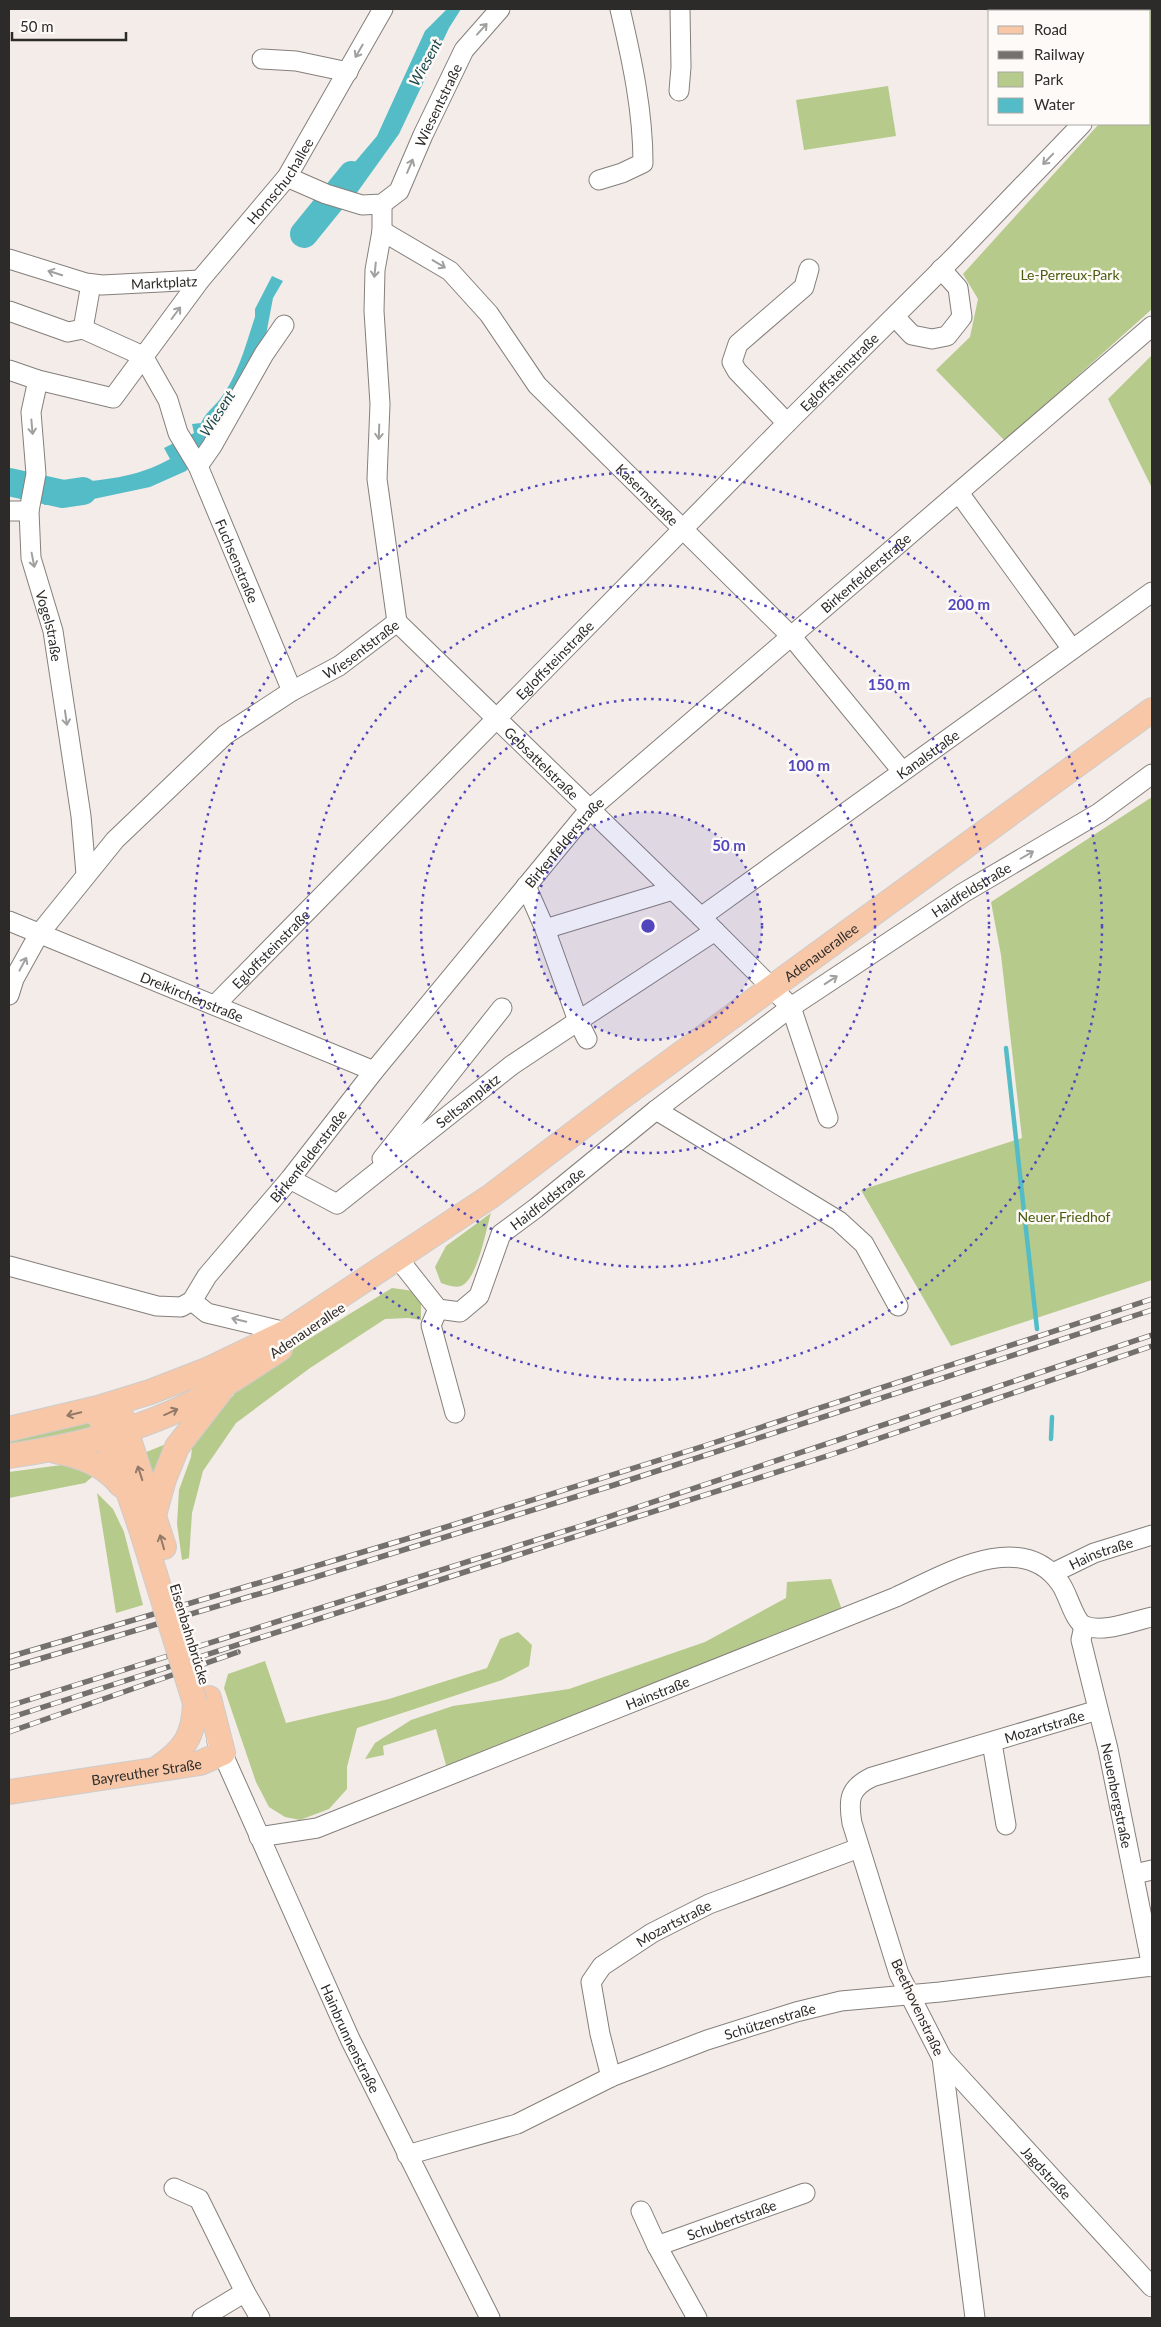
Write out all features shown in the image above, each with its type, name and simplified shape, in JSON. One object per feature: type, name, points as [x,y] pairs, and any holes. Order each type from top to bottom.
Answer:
[{"type":"main road","name":"Adenauerallee","points":[[9,1429],[107,1406],[207,1370],[286,1332],[491,1196],[619,1099],[1152,710]]},
{"type":"main road","name":"Adenauerallee","points":[[9,1456],[48,1450],[116,1434],[172,1413],[228,1383],[457,1231],[491,1196]]},
{"type":"main road","points":[[154,1516],[164,1480],[177,1447],[202,1412],[228,1383]]},
{"type":"main road","points":[[107,1406],[116,1434]]},
{"type":"main road","name":"Eisenbahnbrücke","points":[[116,1434],[118,1471],[162,1571],[202,1700],[224,1753]]},
{"type":"main road","name":"Eisenbahnbrücke","points":[[116,1434],[154,1516],[162,1571]]},
{"type":"main road","points":[[48,1450],[85,1458],[109,1472],[129,1494]]},
{"type":"main road","points":[[158,1768],[173,1758],[190,1736],[202,1700]]},
{"type":"main road","name":"Bayreuther Straße","points":[[9,1792],[200,1763],[224,1753]]},
{"type":"street","name":"Hornschuchallee","points":[[200,280],[287,177],[383,9]]},
{"type":"street","name":"Wiesentstraße","points":[[9,995],[14,979],[39,934],[115,840],[225,735],[292,691],[340,666],[397,622],[377,479],[380,404],[374,310],[374,270],[382,231],[382,204],[399,192],[423,135],[464,50],[500,9]]},
{"type":"street","points":[[600,180],[643,164],[643,141],[634,70],[620,9]]},
{"type":"street","points":[[679,91],[682,67],[680,9]]},
{"type":"street","points":[[262,59],[296,62],[348,72]]},
{"type":"street","name":"Egloffsteinstraße","points":[[215,1005],[787,423],[895,317],[1081,125]]},
{"type":"street","points":[[287,177],[326,194],[362,205],[382,204]]},
{"type":"street","name":"Kasernstraße","points":[[382,231],[450,271],[489,314],[537,385],[792,637],[902,771]]},
{"type":"street","name":"Marktplatz","points":[[9,259],[91,284],[200,280]]},
{"type":"street","points":[[895,317],[912,335],[932,339],[947,336],[962,317],[958,288],[948,263]]},
{"type":"street","points":[[787,423],[737,371],[732,362],[738,344],[804,287],[808,269]]},
{"type":"street","name":"Marktplatz","points":[[9,370],[38,380],[113,398],[200,280]]},
{"type":"street","points":[[83,328],[91,284]]},
{"type":"street","points":[[9,311],[68,332],[83,328],[147,351]]},
{"type":"street","points":[[198,466],[264,354],[284,325]]},
{"type":"street","name":"Birkenfelderstraße","points":[[192,1301],[207,1276],[290,1179],[374,1071],[589,810],[1152,326]]},
{"type":"street","name":"Fuchsenstraße","points":[[147,351],[168,400],[178,433],[198,466],[292,691]]},
{"type":"street","name":"Vogelstraße","points":[[38,380],[31,412],[36,474],[28,511],[31,558],[53,631],[77,791],[86,874]]},
{"type":"street","points":[[960,493],[1072,649]]},
{"type":"street","points":[[9,511],[28,511]]},
{"type":"street","name":"Kanalstraße","points":[[701,917],[1152,592]]},
{"type":"street","name":"Gebsattelstraße","points":[[397,622],[773,988]]},
{"type":"street","name":"Haidfeldstraße","points":[[438,1309],[460,1312],[480,1296],[501,1234],[536,1208],[656,1110],[790,1007],[963,893],[1099,813],[1152,774]]},
{"type":"street","points":[[526,886],[578,1021],[587,1039]]},
{"type":"street","points":[[544,929],[674,890]]},
{"type":"street","name":"Dreikirchenstraße","points":[[9,922],[374,1071]]},
{"type":"street","name":"Seltsamplatz","points":[[290,1179],[336,1204],[512,1064],[715,931]]},
{"type":"street","points":[[773,988],[790,1007],[828,1118]]},
{"type":"street","name":"Seltsamplatz","points":[[362,1185],[502,1008]]},
{"type":"street","points":[[656,1110],[839,1222],[864,1244],[898,1306]]},
{"type":"street","points":[[9,1266],[157,1306],[181,1307],[192,1301],[207,1313],[286,1332]]},
{"type":"street","points":[[404,1266],[438,1309],[431,1325],[455,1413]]},
{"type":"street","name":"Hainstraße","points":[[1052,1573],[1094,1553],[1152,1534]]},
{"type":"street","name":"Hainstraße","points":[[259,1837],[317,1828],[896,1597],[978,1561],[998,1556],[1010,1557],[1033,1562],[1052,1573],[1067,1595],[1077,1620],[1084,1626]]},
{"type":"street","points":[[1084,1626],[1104,1628],[1152,1617]]},
{"type":"street","name":"Neuenbergstraße","points":[[1084,1626],[1081,1640],[1098,1710],[1144,1872],[1152,1966]]},
{"type":"street","name":"Mozartstraße","points":[[853,1791],[859,1783],[872,1777],[992,1743],[1098,1710]]},
{"type":"street","name":"Mozartstraße","points":[[992,1743],[1006,1825]]},
{"type":"street","name":"Hainbrunnenstraße","points":[[224,1753],[259,1837],[350,2039],[490,2318]]},
{"type":"street","name":"Beethovenstraße","points":[[853,1791],[850,1809],[859,1848],[900,1974],[942,2058],[975,2318]]},
{"type":"street","name":"Mozartstraße","points":[[611,2077],[600,2034],[591,1982],[602,1966],[652,1933],[709,1904],[859,1848]]},
{"type":"street","name":"Schützenstraße","points":[[407,2155],[517,2124],[611,2077],[707,2040],[796,2012],[841,2001],[950,1991],[1152,1966]]},
{"type":"street","name":"Jagdstraße","points":[[942,2058],[1152,2287]]},
{"type":"street","points":[[174,2188],[200,2199],[245,2292],[260,2318]]},
{"type":"street","name":"Schubertstraße","points":[[657,2246],[805,2193]]},
{"type":"street","points":[[641,2212],[657,2246],[697,2318]]},
{"type":"street","points":[[202,2318],[245,2292]]},
{"type":"green space","name":"Le-Perreux-Park","points":[[1152,9],[1152,309],[1005,441],[936,370],[970,337],[978,299],[963,274],[1098,125],[1151,125],[1151,10],[1112,10]]},
{"type":"green space","points":[[888,86],[896,136],[804,150],[796,100]]},
{"type":"green space","points":[[1152,355],[1152,488],[1108,399]]},
{"type":"green space","name":"Neuer Friedhof","points":[[1152,797],[1152,1280],[951,1346],[861,1190],[1022,1138],[1001,955],[991,902]]},
{"type":"green space","points":[[491,1213],[477,1264],[467,1282],[459,1287],[441,1283],[435,1267],[446,1246]]},
{"type":"green space","points":[[392,1288],[421,1292],[421,1320],[408,1318],[385,1319],[310,1368],[236,1423],[203,1471],[192,1513],[189,1558],[182,1560],[177,1524],[179,1490],[191,1457],[193,1439],[239,1389],[289,1351]]},
{"type":"green space","points":[[78,1423],[93,1424],[93,1429],[9,1447],[9,1438]]},
{"type":"green space","points":[[166,1444],[157,1477],[152,1476],[144,1453]]},
{"type":"green space","points":[[69,1464],[98,1472],[85,1483],[9,1498],[9,1472]]},
{"type":"green space","points":[[97,1493],[113,1509],[124,1532],[143,1605],[116,1613]]},
{"type":"green space","points":[[831,1579],[842,1610],[450,1767],[446,1765],[436,1729],[383,1746],[384,1755],[365,1759],[375,1743],[411,1720],[453,1706],[569,1689],[705,1642],[786,1598],[787,1582]]},
{"type":"green space","points":[[518,1632],[532,1645],[529,1666],[502,1680],[357,1728],[347,1767],[347,1789],[329,1809],[300,1820],[285,1817],[269,1807],[256,1782],[224,1688],[228,1674],[265,1661],[286,1723],[389,1699],[487,1668],[500,1639]]},
{"type":"water","points":[[447,9],[461,9],[449,28],[399,134],[356,194],[332,189],[377,136],[425,31]]},
{"type":"water","points":[[272,276],[283,281],[273,298],[266,335],[203,452],[186,471],[150,487],[84,501],[44,505],[48,480],[61,481],[63,484],[118,477],[145,470],[170,459],[164,448],[194,433],[192,424],[201,423],[232,380],[241,360],[255,317],[255,309]]},
{"type":"waterway","name":"Wiesent","points":[[304,234],[352,175]]},
{"type":"waterway","name":"Wiesent","points":[[9,482],[63,494],[83,491]]},
{"type":"waterway","points":[[1006,1048],[1037,1329]]},
{"type":"waterway","points":[[1051,1439],[1052,1417]]},
{"type":"railway","points":[[9,1657],[430,1532],[704,1446],[1152,1299]]},
{"type":"railway","points":[[9,1668],[309,1579],[614,1485],[1152,1310]]},
{"type":"railway","points":[[9,1706],[581,1526],[1152,1335]]},
{"type":"railway","points":[[9,1718],[830,1455],[1152,1346]]},
{"type":"railway","points":[[9,1732],[238,1652]]}]
